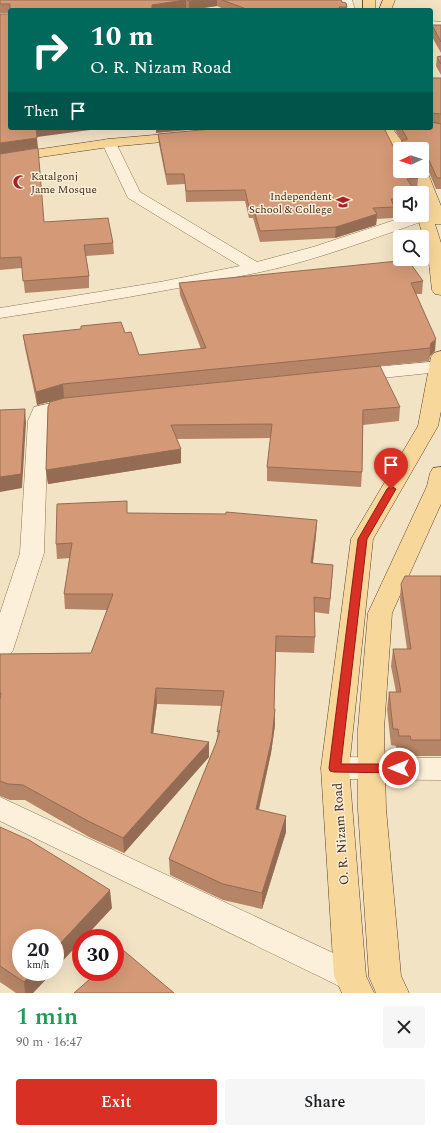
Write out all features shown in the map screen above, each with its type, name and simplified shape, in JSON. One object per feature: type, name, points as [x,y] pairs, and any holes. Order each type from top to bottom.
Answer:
[{"type":"main road","points":[[0,151],[170,130]]},
{"type":"main road","points":[[386,130],[395,142]]},
{"type":"main road","points":[[398,130],[406,142]]},
{"type":"main road","points":[[0,159],[109,143],[202,134]]},
{"type":"main road","points":[[422,178],[441,226]]},
{"type":"main road","points":[[427,222],[436,254],[441,290]]},
{"type":"main road","name":"O. R. Nizam Road","points":[[354,985],[334,768],[362,539],[428,426],[440,361]]},
{"type":"main road","points":[[393,993],[385,977],[372,809],[371,729],[380,613],[438,486],[441,473]]},
{"type":"street","points":[[109,143],[134,194],[255,268]]},
{"type":"street","points":[[0,313],[174,285],[255,268],[332,246],[395,222]]},
{"type":"street","points":[[338,376],[440,361]]},
{"type":"street","points":[[0,650],[32,553],[38,421],[42,411],[64,405],[95,402]]},
{"type":"street","points":[[334,768],[441,769]]},
{"type":"street","points":[[0,808],[354,985]]},
{"type":"building","points":[[0,0],[185,0],[152,5],[152,8],[10,8],[10,4],[0,4]]},
{"type":"building","points":[[222,0],[341,0],[342,2],[346,3],[347,7],[339,7],[340,8],[244,8]]},
{"type":"building","points":[[0,14],[8,14],[8,130],[36,130],[37,138],[0,143]]},
{"type":"building","points":[[433,25],[441,25],[441,42],[433,27]]},
{"type":"building","points":[[441,56],[441,64],[437,57]]},
{"type":"building","points":[[433,78],[441,78],[441,114],[433,113]]},
{"type":"building","points":[[433,122],[441,124],[441,178],[437,178],[429,160],[429,142],[402,142],[402,140],[407,140],[402,130],[433,130]]},
{"type":"building","points":[[201,130],[385,130],[393,146],[393,178],[418,178],[407,179],[412,186],[393,186],[393,199],[391,199],[393,207],[373,208],[377,214],[336,227],[260,231],[253,207],[249,207],[245,190],[186,191],[184,174],[166,174],[158,134]]},
{"type":"building","points":[[38,148],[44,222],[108,218],[113,243],[84,245],[89,276],[23,281],[21,257],[0,258],[0,154]]},
{"type":"building","points":[[393,262],[393,266],[412,266],[423,281],[411,283],[436,339],[431,343],[430,348],[63,384],[36,392],[23,335],[81,329],[81,326],[121,322],[125,333],[131,332],[139,355],[206,348],[179,283]]},
{"type":"building","points":[[380,366],[400,407],[363,410],[362,472],[267,467],[272,424],[171,425],[181,449],[46,470],[48,407],[50,402],[64,398]]},
{"type":"building","points":[[25,409],[21,474],[0,477],[0,410]]},
{"type":"building","points":[[127,501],[127,513],[226,514],[226,512],[317,520],[311,563],[333,565],[330,599],[314,597],[315,637],[276,636],[275,709],[272,738],[256,809],[286,816],[262,893],[223,884],[169,859],[216,743],[220,730],[217,732],[224,691],[156,688],[151,733],[209,742],[123,838],[88,821],[23,785],[8,784],[0,781],[0,654],[91,653],[113,594],[64,594],[72,543],[56,544],[57,504]]},
{"type":"building","points":[[405,576],[441,576],[441,740],[411,740],[410,736],[399,736],[398,729],[393,729],[389,692],[401,692],[393,649],[411,649],[401,584]]},
{"type":"building","points":[[0,827],[29,840],[110,890],[72,929],[64,939],[64,929],[12,929],[12,974],[0,966]]},
{"type":"building","points":[[124,951],[174,993],[74,993],[88,981],[124,981]]},
{"type":"place","name":"Katalgonj Jame Mosque","points":[[20,182]]},
{"type":"place","name":"Independent School & College","points":[[343,202]]},
{"type":"route","points":[[391,489],[362,539],[334,768],[399,768]]}]
